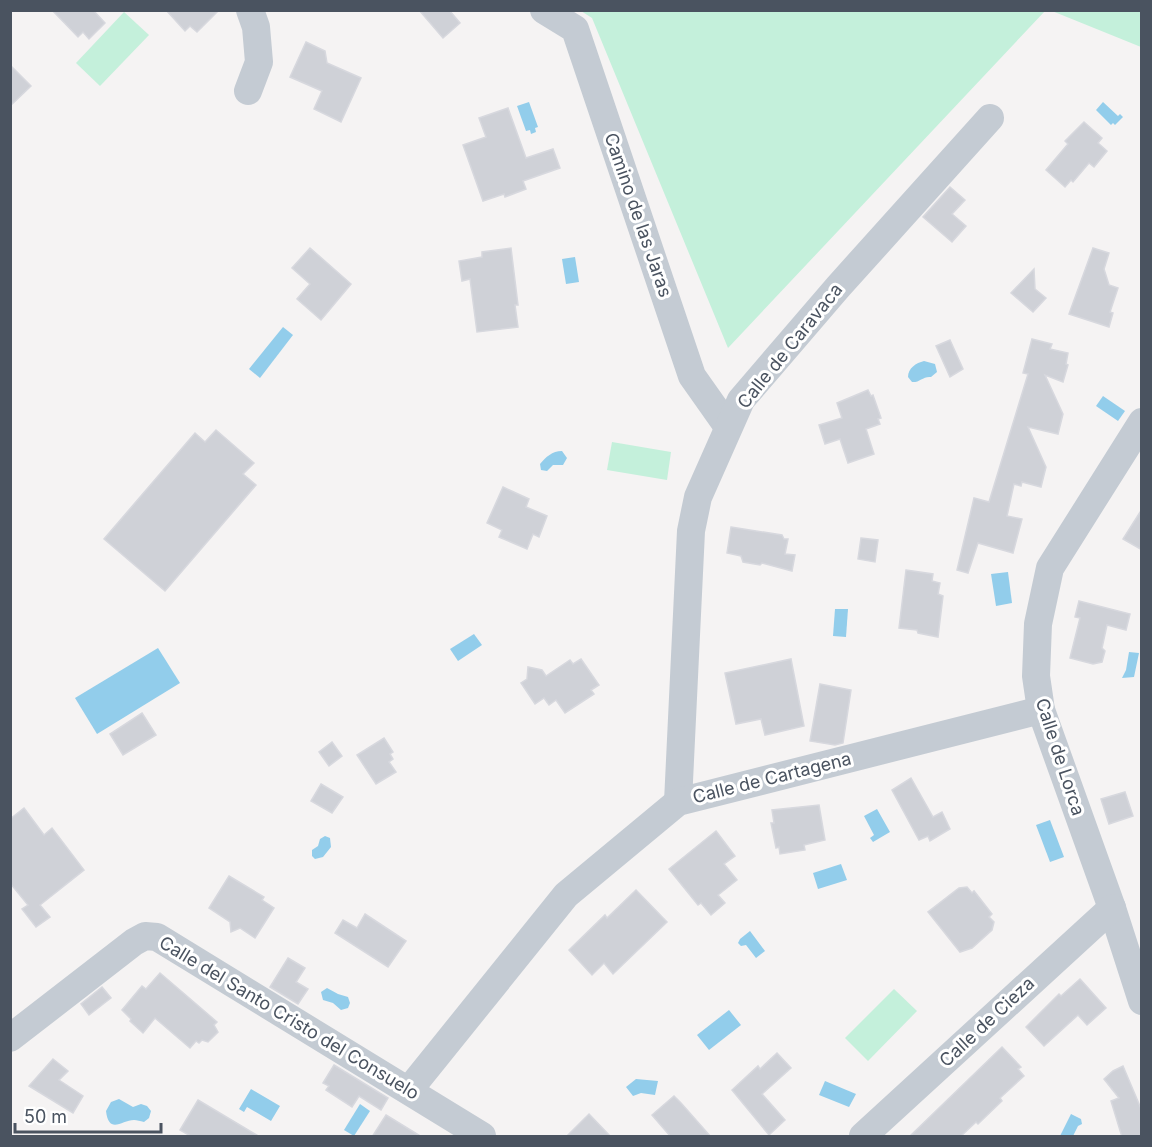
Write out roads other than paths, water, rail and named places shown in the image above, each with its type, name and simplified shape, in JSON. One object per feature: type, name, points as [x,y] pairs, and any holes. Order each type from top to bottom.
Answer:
[{"type":"street","points":[[249,91],[259,62],[256,27],[250,10]]},
{"type":"street","name":"Camino de las Jaras","points":[[544,10],[575,30],[692,376],[728,427]]},
{"type":"street","name":"Calle de Caravaca","points":[[678,802],[692,531],[698,497],[728,427],[741,400],[838,287],[990,118]]},
{"type":"street","name":"Calle de Lorca","points":[[1142,422],[1050,568],[1038,624],[1035,676],[1041,710],[1112,908],[1142,1002]]},
{"type":"street","name":"Calle de Cartagena","points":[[409,1090],[566,895],[678,802],[1041,710]]},
{"type":"street","name":"Calle de Cieza","points":[[863,1137],[1112,908]]},
{"type":"street","name":"Calle del Santo Cristo del Consuelo","points":[[10,1038],[134,942],[145,936],[157,937],[482,1137]]},
{"type":"water","points":[[529,102],[538,127],[535,128],[536,132],[531,134],[530,130],[526,131],[517,106]]},
{"type":"water","points":[[1103,102],[1118,116],[1120,114],[1123,117],[1115,125],[1113,123],[1111,125],[1096,110]]},
{"type":"water","points":[[575,257],[579,282],[566,284],[562,259]]},
{"type":"water","points":[[283,327],[293,335],[260,378],[249,369]]},
{"type":"water","points":[[924,361],[935,364],[937,372],[931,377],[912,382],[908,377],[909,371]]},
{"type":"water","points":[[1103,396],[1125,411],[1118,421],[1096,406]]},
{"type":"water","points":[[562,451],[567,458],[563,465],[553,465],[547,471],[541,470],[540,464],[547,457]]},
{"type":"water","points":[[1008,572],[1012,603],[996,606],[991,574]]},
{"type":"water","points":[[835,609],[848,609],[846,637],[833,636]]},
{"type":"water","points":[[474,634],[482,645],[458,661],[450,649]]},
{"type":"water","points":[[158,648],[180,683],[97,734],[75,698]]},
{"type":"water","points":[[1129,652],[1139,653],[1134,677],[1122,678],[1126,670]]},
{"type":"water","points":[[877,809],[890,832],[873,842],[870,838],[874,835],[864,816]]},
{"type":"water","points":[[1050,820],[1064,857],[1050,862],[1036,825]]},
{"type":"water","points":[[325,836],[330,838],[331,847],[323,857],[315,859],[312,856],[312,850]]},
{"type":"water","points":[[841,864],[847,880],[818,889],[813,873]]},
{"type":"water","points":[[750,931],[765,951],[756,958],[746,945],[741,946],[738,943]]},
{"type":"water","points":[[327,988],[348,997],[350,1003],[348,1008],[341,1010],[333,1003],[323,1000],[321,992]]},
{"type":"water","points":[[729,1010],[741,1025],[709,1050],[697,1035]]},
{"type":"water","points":[[636,1079],[658,1081],[655,1095],[641,1093],[633,1096],[626,1087]]},
{"type":"water","points":[[825,1081],[856,1094],[849,1107],[819,1095]]},
{"type":"water","points":[[251,1089],[280,1106],[271,1121],[247,1107],[244,1112],[239,1109]]},
{"type":"water","points":[[119,1099],[133,1107],[141,1104],[147,1106],[151,1111],[149,1118],[144,1122],[134,1120],[117,1124],[110,1123],[106,1111],[111,1102]]},
{"type":"water","points":[[360,1104],[370,1111],[354,1136],[344,1130]]},
{"type":"water","points":[[1071,1114],[1081,1119],[1082,1124],[1078,1126],[1073,1136],[1060,1136]]}]
